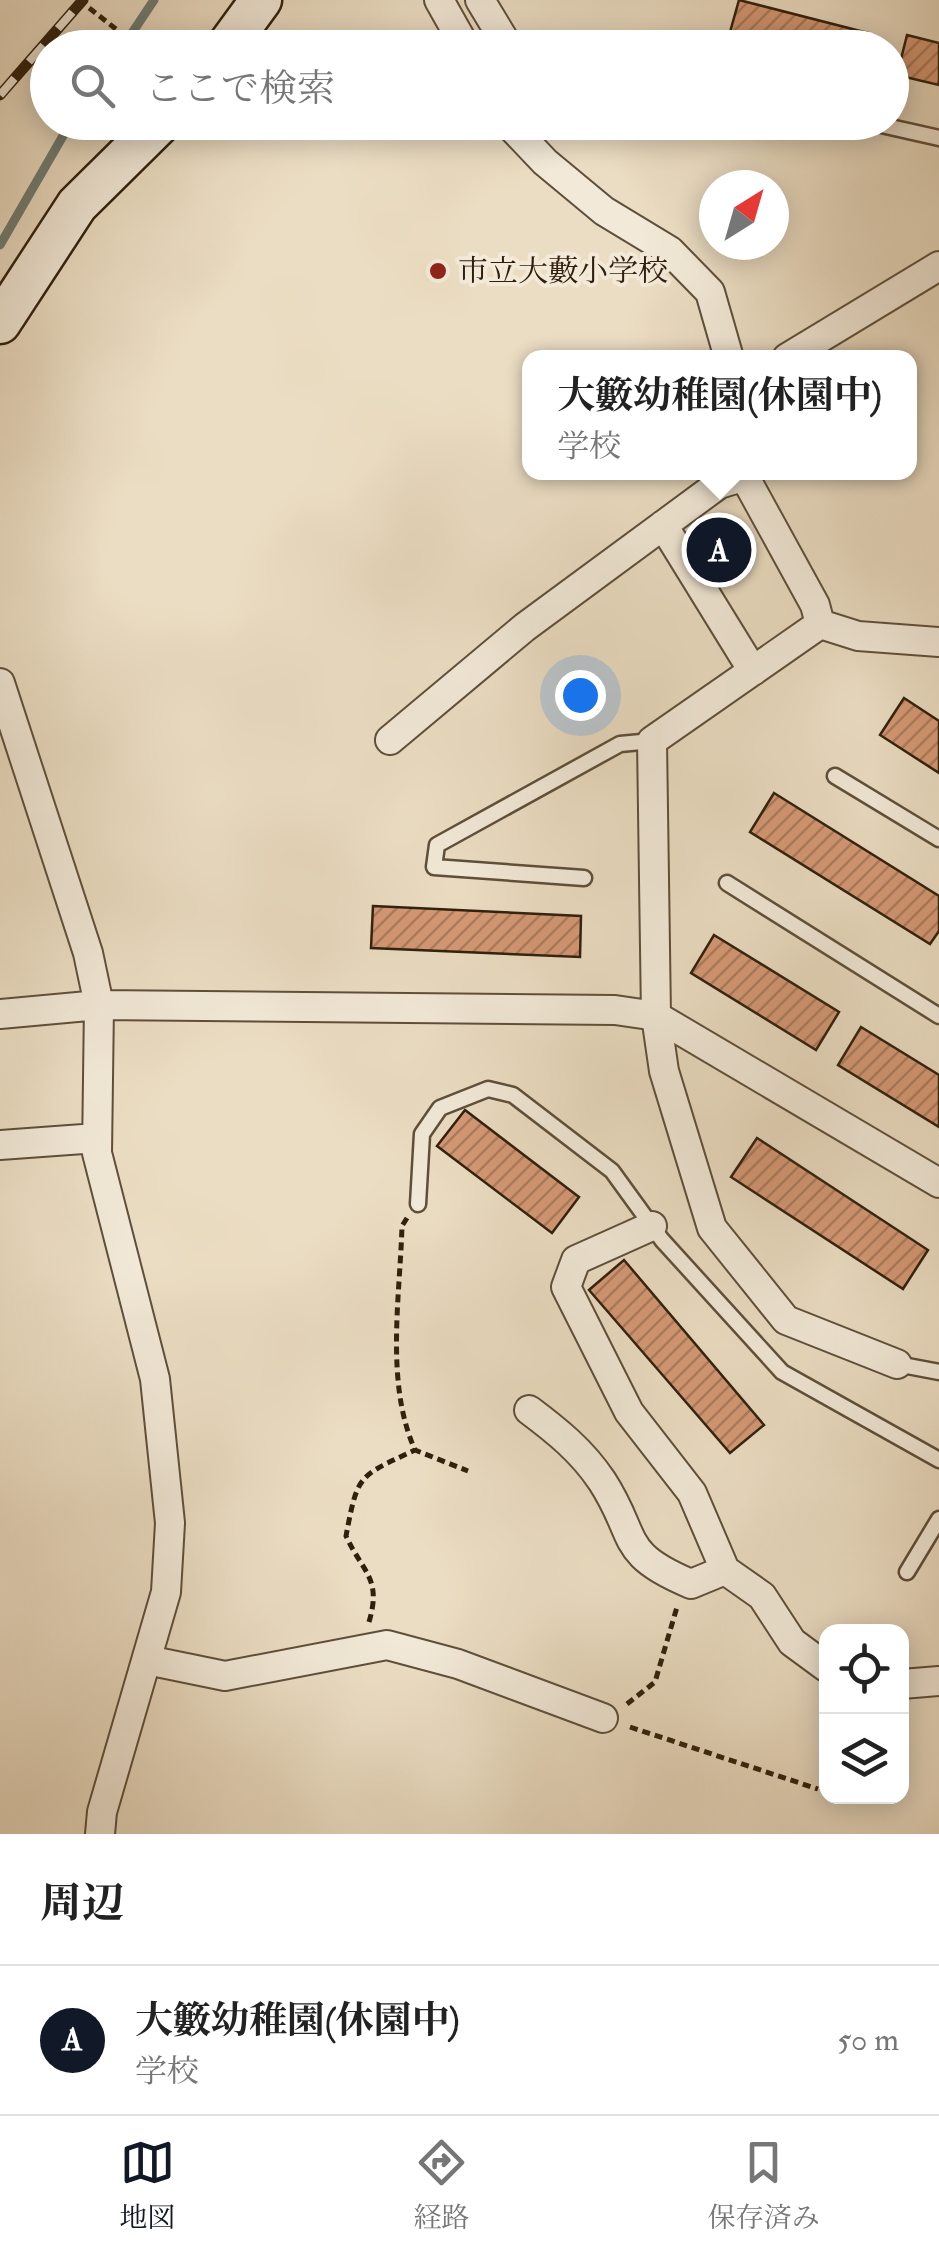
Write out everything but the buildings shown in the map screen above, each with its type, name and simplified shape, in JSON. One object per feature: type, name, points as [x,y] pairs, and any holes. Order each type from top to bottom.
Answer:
[{"type":"main road","points":[[239,30],[261,0]]},
{"type":"main road","points":[[0,323],[77,205],[142,140]]},
{"type":"street","points":[[440,0],[456,30]]},
{"type":"street","points":[[480,0],[498,30]]},
{"type":"street","points":[[525,140],[604,211],[670,251],[710,292],[727,350]]},
{"type":"street","points":[[800,350],[939,266]]},
{"type":"street","points":[[390,740],[525,628],[718,484],[729,480]]},
{"type":"street","points":[[745,480],[815,605],[820,624]]},
{"type":"street","points":[[663,525],[752,671]]},
{"type":"street","points":[[820,624],[858,636],[939,642]]},
{"type":"street","points":[[820,624],[652,741],[656,1016],[664,1071],[712,1228],[786,1320],[897,1364]]},
{"type":"street","points":[[0,683],[79,914],[99,1004],[97,1152],[155,1379],[170,1523],[166,1592],[116,1759],[100,1834]]},
{"type":"street","points":[[0,1014],[99,1004],[615,1010],[656,1016],[939,1184]]},
{"type":"street","points":[[0,1145],[98,1138]]},
{"type":"street","points":[[652,1226],[576,1260],[566,1287],[629,1412],[692,1493],[725,1570],[762,1596],[792,1642],[819,1662]]},
{"type":"street","points":[[528,1410],[572,1443],[603,1483],[635,1550],[654,1568],[691,1584],[725,1570]]},
{"type":"street","points":[[147,1660],[225,1676],[387,1645],[458,1664],[604,1718]]},
{"type":"street","points":[[909,1683],[939,1681]]},
{"type":"lane","points":[[909,131],[939,138]]},
{"type":"lane","points":[[584,878],[434,867],[436,845],[620,744],[652,741]]},
{"type":"lane","points":[[835,776],[939,839]]},
{"type":"lane","points":[[727,883],[939,1016]]},
{"type":"lane","points":[[418,1204],[422,1134],[440,1108],[488,1089],[514,1096],[612,1170],[652,1226],[782,1372],[939,1460]]},
{"type":"lane","points":[[897,1364],[939,1372]]},
{"type":"lane","points":[[907,1572],[939,1520]]},
{"type":"path","points":[[80,0],[117,30]]},
{"type":"path","points":[[415,1450],[400,1398],[399,1340],[402,1226],[418,1204]]},
{"type":"path","points":[[363,1650],[376,1599],[372,1578],[346,1536],[356,1487],[366,1474],[415,1450],[468,1472]]},
{"type":"path","points":[[604,1718],[655,1682],[667,1634],[691,1584]]},
{"type":"path","points":[[604,1718],[818,1789]]},
{"type":"waterway","points":[[134,30],[154,0]]},
{"type":"waterway","points":[[0,245],[61,140]]},
{"type":"railway","points":[[57,30],[83,0]]},
{"type":"railway","points":[[0,95],[30,61]]},
{"type":"place","name":"市立大藪小学校","points":[[438,271]]},
{"type":"place","name":"大籔幼稚園(休園中)","points":[[719,550]]}]
